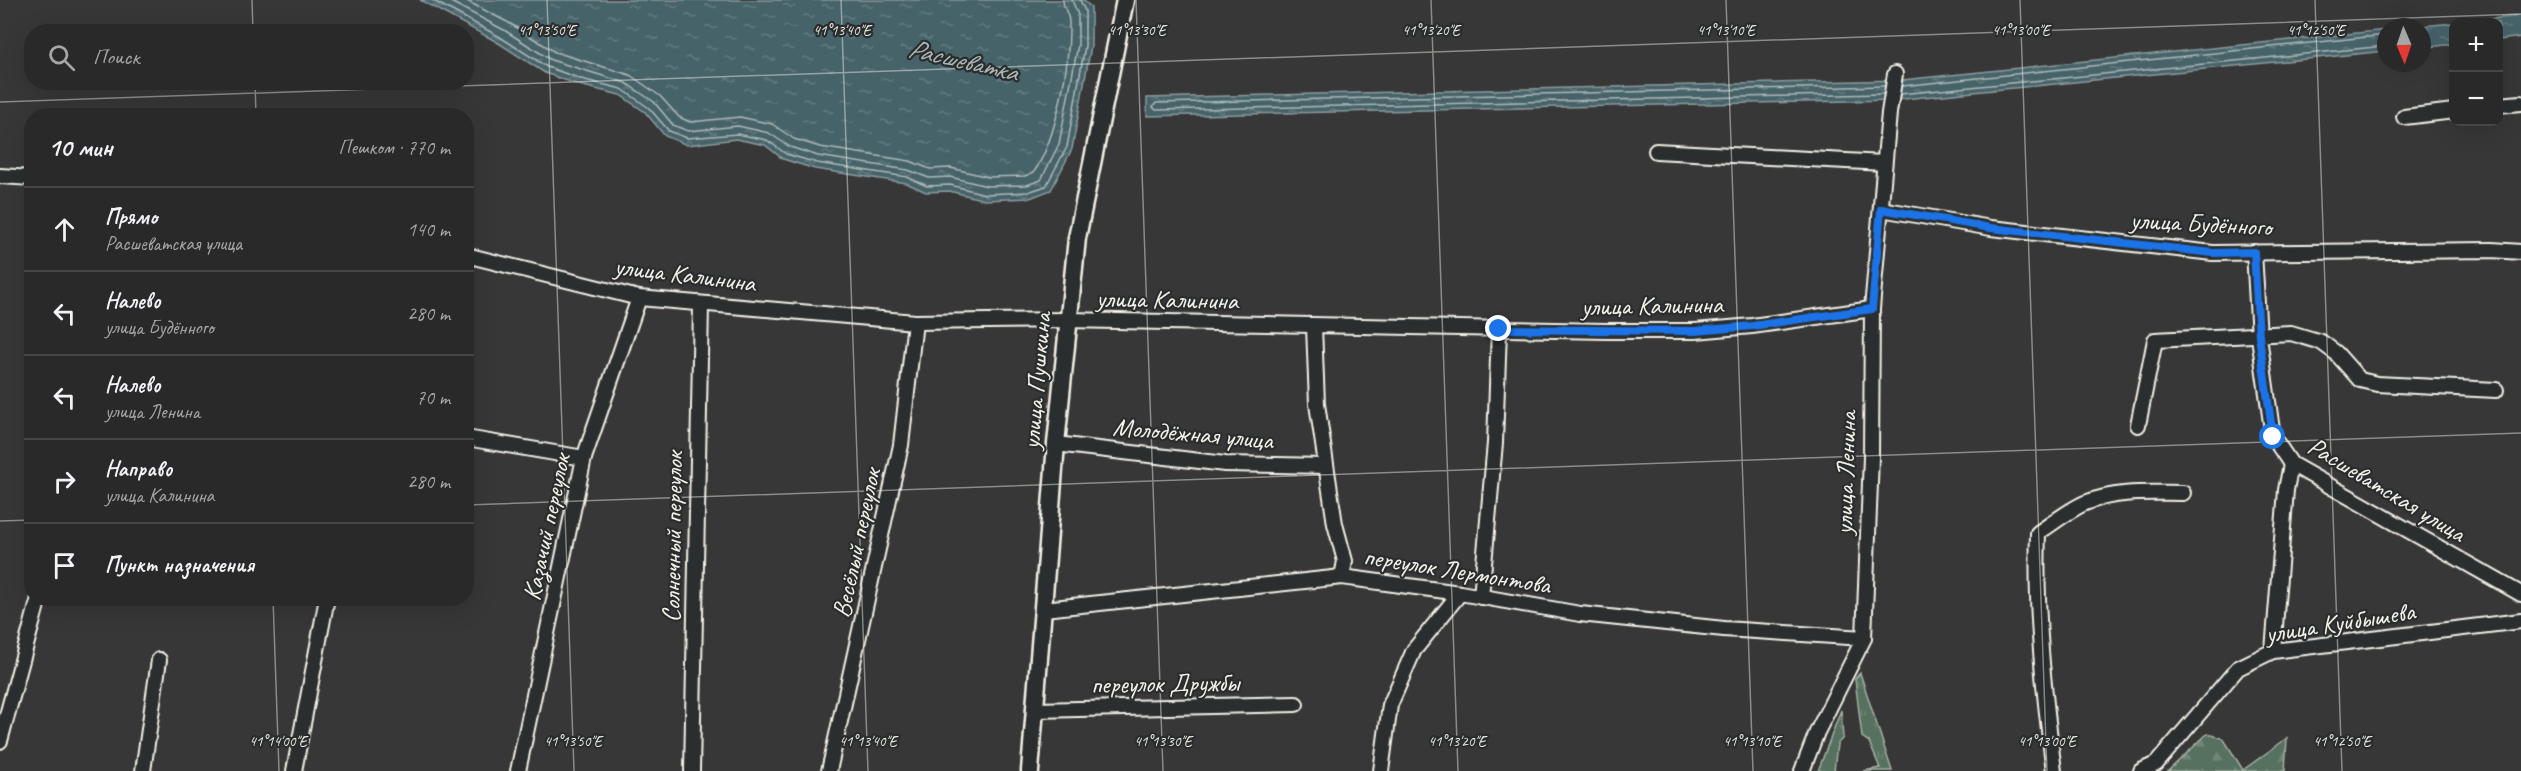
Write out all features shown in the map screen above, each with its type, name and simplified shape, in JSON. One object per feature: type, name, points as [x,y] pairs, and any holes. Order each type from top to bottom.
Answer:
[{"type":"main road","name":"улица Пушкина","points":[[1030,771],[1056,444],[1077,238],[1125,0]]},
{"type":"street","name":"улица Ленина","points":[[1802,771],[1817,732],[1864,638],[1871,457],[1872,309],[1884,163],[1895,74]]},
{"type":"street","points":[[2503,105],[2521,103]]},
{"type":"street","points":[[2404,117],[2449,112]]},
{"type":"street","points":[[1656,151],[1884,163]]},
{"type":"street","points":[[0,176],[24,178]]},
{"type":"street","name":"улица Будённого","points":[[1881,209],[1991,228],[2213,253],[2492,250],[2521,252]]},
{"type":"street","name":"Расшеватская улица","points":[[2254,252],[2259,336],[2273,437],[2291,464],[2521,594]]},
{"type":"street","name":"улица Калинина","points":[[474,257],[639,298],[915,322],[1067,320],[1695,331],[1752,326],[1872,309]]},
{"type":"street","name":"Казачий переулок","points":[[518,771],[584,458],[639,298]]},
{"type":"street","name":"Солнечный переулок","points":[[692,771],[701,305]]},
{"type":"street","name":"Весёлый переулок","points":[[830,771],[901,445],[915,322]]},
{"type":"street","points":[[1314,326],[1317,404],[1335,524],[1345,561],[1342,577]]},
{"type":"street","points":[[1481,597],[1494,443],[1499,329]]},
{"type":"street","points":[[2138,425],[2155,340],[2291,333],[2321,342],[2336,352],[2360,380],[2377,384],[2496,390]]},
{"type":"street","points":[[474,439],[584,458]]},
{"type":"street","name":"Молодёжная улица","points":[[1056,444],[1225,464],[1326,466]]},
{"type":"street","points":[[2273,651],[2286,490],[2291,464]]},
{"type":"street","points":[[2054,771],[2046,712],[2038,598],[2038,533],[2084,504],[2101,497],[2133,493],[2183,493]]},
{"type":"street","name":"переулок Лермонтова","points":[[1044,609],[1342,577],[1602,616],[1724,629],[1864,638]]},
{"type":"street","points":[[1381,771],[1390,705],[1414,650],[1460,593]]},
{"type":"street","points":[[0,741],[37,606]]},
{"type":"street","points":[[294,771],[325,606]]},
{"type":"street","name":"улица Куйбышева","points":[[2141,771],[2156,764],[2238,668],[2273,651],[2521,621]]},
{"type":"street","points":[[142,771],[159,660]]},
{"type":"street","name":"переулок Дружбы","points":[[1035,710],[1296,704]]},
{"type":"green space","points":[[1860,673],[1892,771],[1863,771],[1880,768],[1869,742],[1862,737],[1855,679]]},
{"type":"green space","points":[[1841,710],[1843,738],[1837,744],[1834,771],[1818,771]]},
{"type":"green space","points":[[2207,734],[2223,738],[2243,770],[2287,738],[2285,771],[2168,771]]},
{"type":"water","name":"Расшеватка","points":[[420,0],[1083,0],[1091,7],[1091,46],[1072,149],[1051,190],[1030,198],[985,200],[949,191],[926,192],[906,183],[815,169],[783,159],[765,145],[736,139],[687,145],[665,136],[645,112],[620,95],[579,85],[545,73],[474,29],[474,24],[464,24]]},
{"type":"water","points":[[2521,16],[2521,37],[2503,39],[2503,18],[2500,18]]},
{"type":"water","points":[[2449,23],[2449,45],[2431,47],[2431,25]]},
{"type":"water","points":[[2377,31],[2377,52],[1894,100],[1147,116],[1147,98],[1902,80]]},
{"type":"route","points":[[1499,329],[1695,331],[1752,326],[1872,309],[1881,209],[1991,228],[2213,253],[2254,252],[2259,336],[2273,437]]}]
